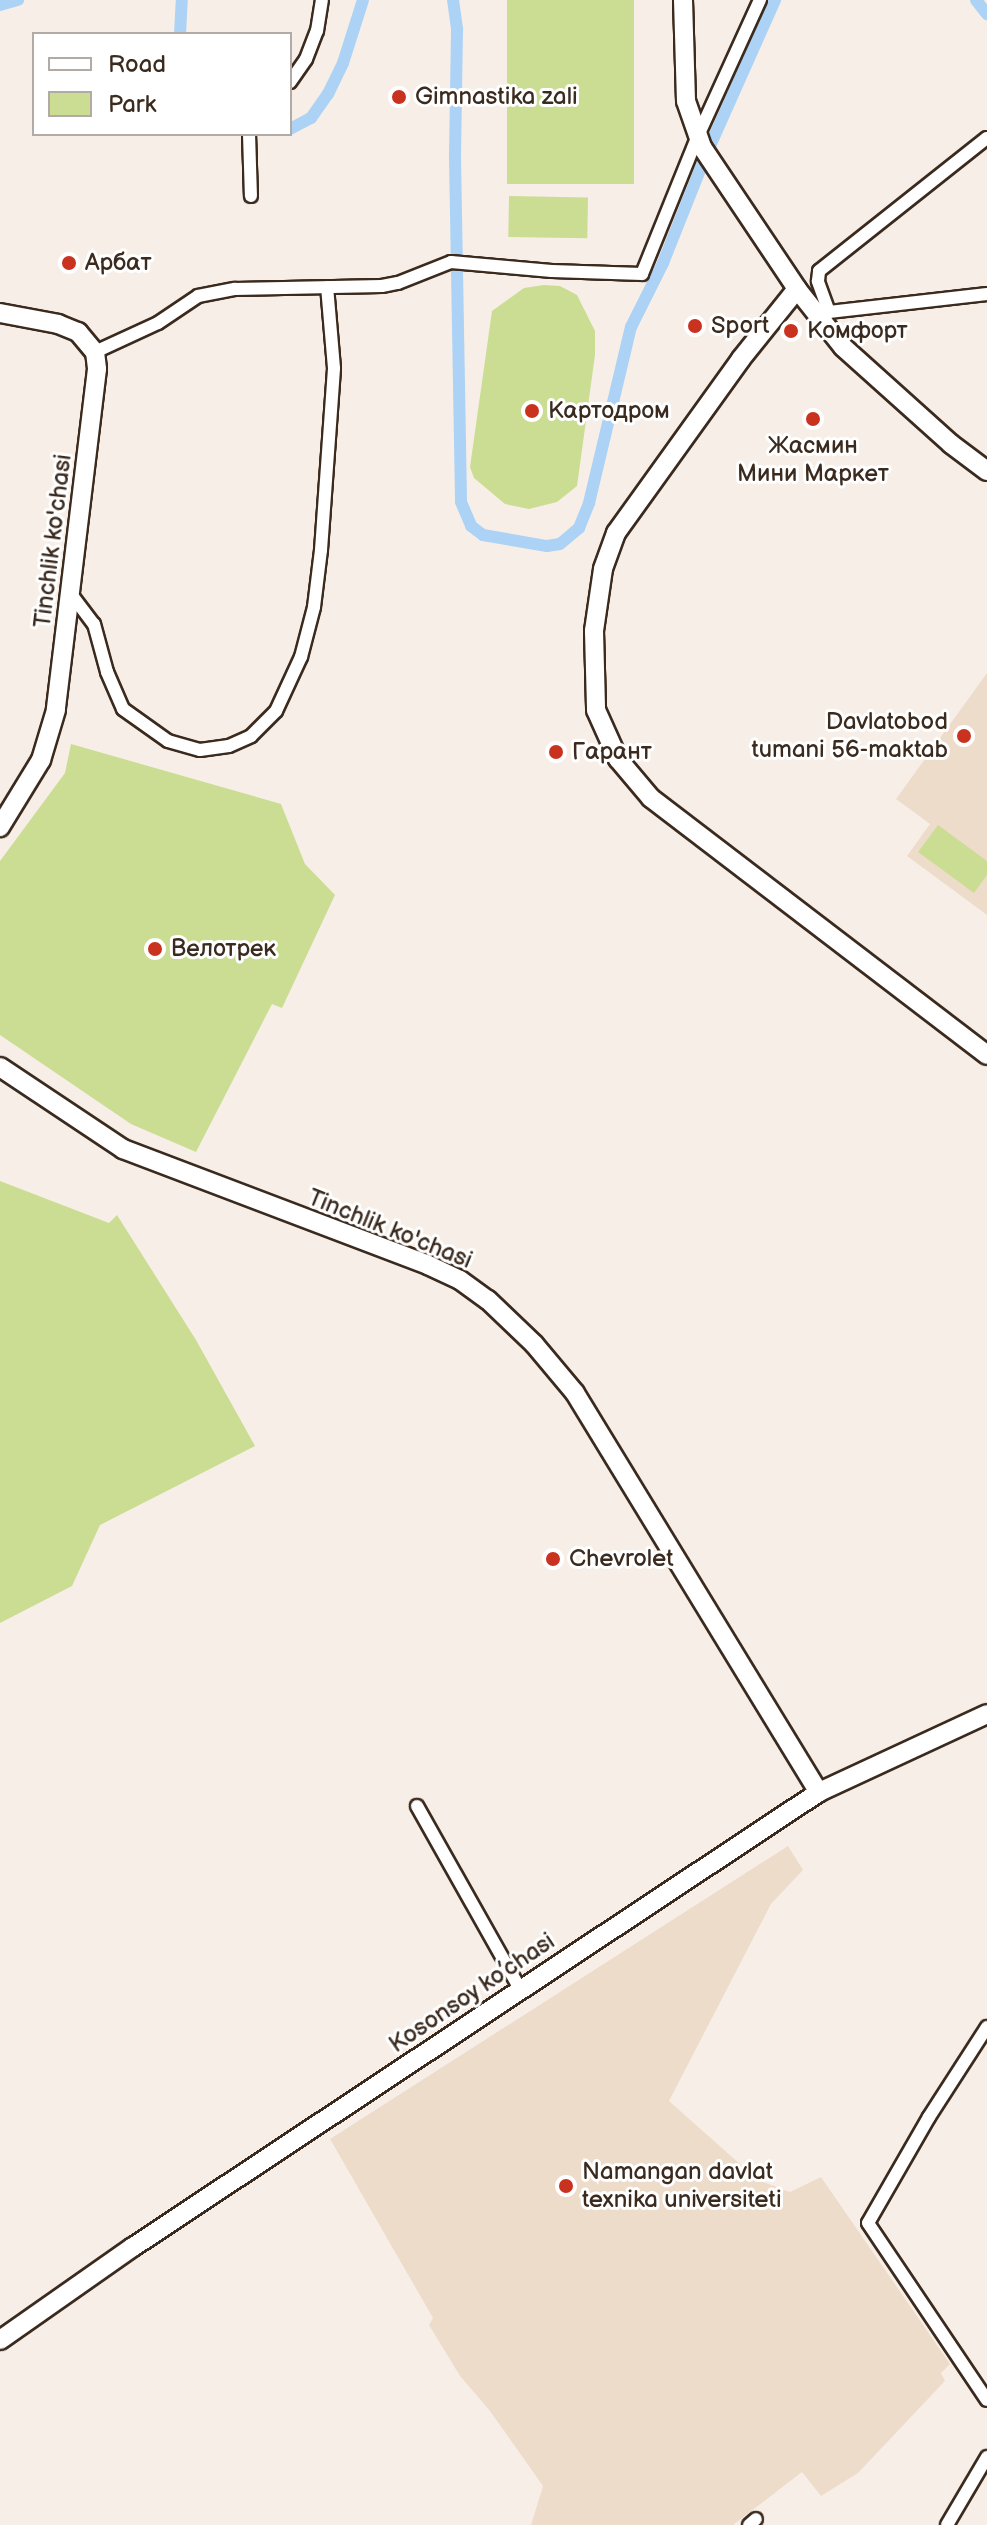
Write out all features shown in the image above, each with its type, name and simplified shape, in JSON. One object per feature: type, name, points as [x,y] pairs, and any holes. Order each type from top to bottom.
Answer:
[{"type":"street","points":[[292,79],[306,59],[322,0]]},
{"type":"street","points":[[683,0],[686,101],[699,142],[717,170],[797,289],[822,313],[843,347],[951,444],[987,471]]},
{"type":"street","points":[[0,313],[58,324],[78,332],[95,352],[158,323],[198,296],[235,289],[398,283],[443,262],[642,274],[760,0]]},
{"type":"street","points":[[249,136],[251,196]]},
{"type":"street","points":[[822,313],[819,271],[987,138]]},
{"type":"street","points":[[71,594],[94,624],[107,672],[123,709],[168,741],[200,750],[229,746],[251,736],[276,711],[301,657],[314,607],[334,368],[327,287]]},
{"type":"street","points":[[797,289],[741,359],[616,533],[603,569],[594,631],[596,710],[618,759],[651,798],[987,1055]]},
{"type":"street","points":[[822,313],[987,294]]},
{"type":"street","name":"Tinchlik ko'chasi","points":[[0,827],[15,808],[41,760],[56,710],[97,369],[95,352]]},
{"type":"street","name":"Tinchlik ko'chasi","points":[[0,1067],[123,1149],[428,1265],[474,1289],[500,1310],[534,1344],[575,1393],[819,1792]]},
{"type":"street","name":"Kosonsoy ko’chasi","points":[[0,2340],[133,2247],[819,1792],[987,1714]]},
{"type":"street","points":[[417,1806],[520,1989]]},
{"type":"street","points":[[987,2027],[929,2117],[868,2223],[987,2400]]},
{"type":"street","points":[[947,2525],[987,2457]]},
{"type":"shaded area","name":"Davlatobod tumani 56-maktab","points":[[987,673],[987,915],[907,856],[930,824],[896,799]]},
{"type":"shaded area","name":"Namangan davlat texnika universiteti","points":[[788,1846],[803,1870],[771,1904],[669,2101],[758,2180],[790,2192],[821,2177],[950,2364],[941,2373],[945,2381],[858,2473],[821,2496],[802,2472],[733,2525],[531,2525],[543,2486],[490,2411],[460,2376],[429,2325],[433,2318],[330,2139]]},
{"type":"green space","points":[[507,0],[634,0],[634,184],[507,184]]},
{"type":"green space","points":[[509,196],[588,197],[587,238],[508,237]]},
{"type":"green space","name":"Картодром","points":[[560,286],[577,295],[595,331],[595,355],[577,486],[557,502],[529,509],[505,504],[474,478],[470,467],[492,311],[524,288]]},
{"type":"green space","name":"Велотрек","points":[[71,744],[281,804],[305,864],[335,895],[282,1008],[272,1004],[196,1152],[131,1124],[0,1035],[0,861],[65,773]]},
{"type":"green space","points":[[938,825],[987,861],[987,875],[974,893],[918,852]]},
{"type":"green space","points":[[0,1181],[109,1223],[117,1215],[196,1340],[255,1446],[100,1525],[72,1586],[0,1623]]},
{"type":"waterway","points":[[0,5],[18,0]]},
{"type":"waterway","points":[[180,32],[182,0]]},
{"type":"waterway","points":[[292,128],[311,118],[328,94],[343,63],[363,0]]},
{"type":"waterway","points":[[453,0],[457,30],[455,156],[461,502],[471,526],[483,535],[547,546],[560,544],[579,528],[589,503],[631,327],[663,263],[706,155],[775,0]]},
{"type":"waterway","points":[[976,0],[987,14]]},
{"type":"place","name":"Gimnastika zali","points":[[399,97]]},
{"type":"place","name":"Арбат","points":[[69,263]]},
{"type":"place","name":"Sport","points":[[695,326]]},
{"type":"place","name":"Комфорт","points":[[791,331]]},
{"type":"place","name":"Картодром","points":[[532,411]]},
{"type":"place","name":"Жасмин Мини Маркет","points":[[813,419]]},
{"type":"place","name":"Davlatobod tumani 56-maktab","points":[[964,736]]},
{"type":"place","name":"Гарант","points":[[556,752]]},
{"type":"place","name":"Велотрек","points":[[155,949]]},
{"type":"place","name":"Chevrolet","points":[[553,1559]]},
{"type":"place","name":"Namangan davlat texnika universiteti","points":[[566,2186]]}]
